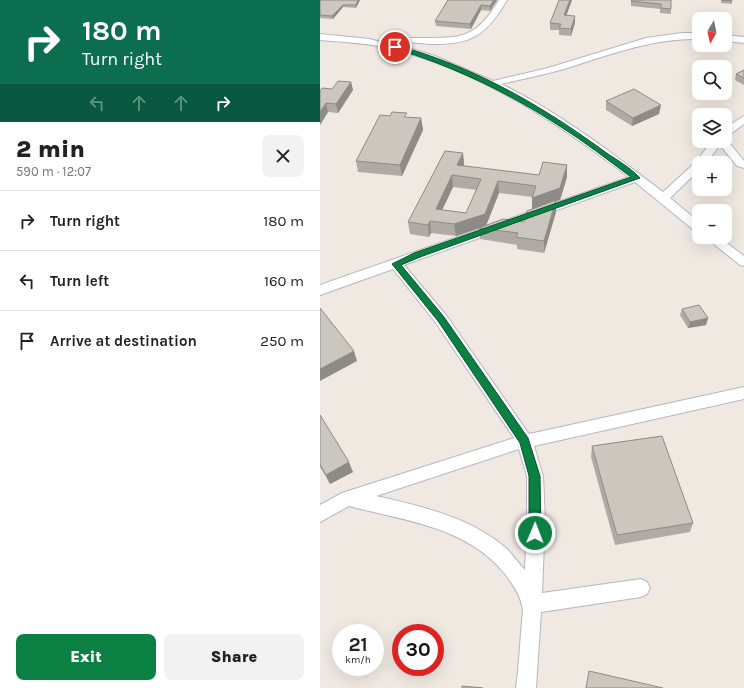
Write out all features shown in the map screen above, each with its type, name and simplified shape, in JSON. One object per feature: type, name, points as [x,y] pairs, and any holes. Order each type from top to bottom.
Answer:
[{"type":"street","points":[[391,46],[405,40],[446,42],[466,39],[487,25],[495,16],[503,0]]},
{"type":"street","points":[[492,84],[558,68],[610,51],[668,37],[692,36]]},
{"type":"street","points":[[320,37],[354,40],[391,46],[425,56],[492,84],[565,126],[663,198],[692,222]]},
{"type":"street","points":[[732,39],[744,40]]},
{"type":"street","points":[[732,128],[744,119]]},
{"type":"street","points":[[705,156],[712,148]]},
{"type":"street","points":[[728,148],[741,164],[744,165]]},
{"type":"street","points":[[663,198],[692,171]]},
{"type":"street","points":[[320,290],[636,178]]},
{"type":"street","points":[[720,244],[744,262]]},
{"type":"street","points":[[396,264],[441,319],[525,442],[534,476],[536,519],[531,655],[526,688]]},
{"type":"street","points":[[320,514],[348,498],[525,442],[744,393]]},
{"type":"street","points":[[348,498],[412,511],[467,532],[497,552],[518,575],[532,604]]},
{"type":"street","points":[[532,604],[641,588]]},
{"type":"building","points":[[320,0],[358,0],[356,5],[343,5],[332,16],[320,15]]},
{"type":"building","points":[[448,0],[494,0],[490,6],[481,5],[470,24],[435,21]]},
{"type":"building","points":[[559,0],[570,0],[564,15],[575,16],[571,29],[559,28],[561,24],[550,23]]},
{"type":"building","points":[[671,0],[671,9],[661,8],[661,4],[631,1]]},
{"type":"building","points":[[744,70],[744,78],[736,74]]},
{"type":"building","points":[[338,81],[351,82],[336,104],[326,103],[320,112],[320,91],[322,88],[332,89]]},
{"type":"building","points":[[634,89],[661,105],[633,118],[606,101]]},
{"type":"building","points":[[392,112],[407,113],[404,117],[421,118],[400,165],[356,161],[380,115],[390,116]]},
{"type":"building","points":[[445,151],[463,153],[457,165],[539,175],[543,162],[567,165],[560,188],[532,198],[536,186],[498,181],[485,214],[454,224],[430,221],[428,225],[408,222]],"holes":[[[452,175],[481,179],[466,213],[436,209]]]},
{"type":"building","points":[[556,200],[544,241],[516,237],[518,233],[479,228],[503,219],[524,222],[527,211]]},
{"type":"building","points":[[699,305],[708,318],[690,322],[682,309]]},
{"type":"building","points":[[320,308],[354,351],[320,369]]},
{"type":"building","points":[[320,415],[349,462],[326,475],[320,464]]},
{"type":"building","points":[[662,436],[693,523],[617,535],[592,446]]},
{"type":"building","points":[[589,671],[663,688],[586,688]]},
{"type":"building","points":[[462,686],[483,688],[462,688]]},
{"type":"route","points":[[395,47],[425,56],[470,74],[520,99],[565,126],[636,178],[417,255],[396,264],[441,319],[525,442],[534,476],[536,519],[535,533]]}]
